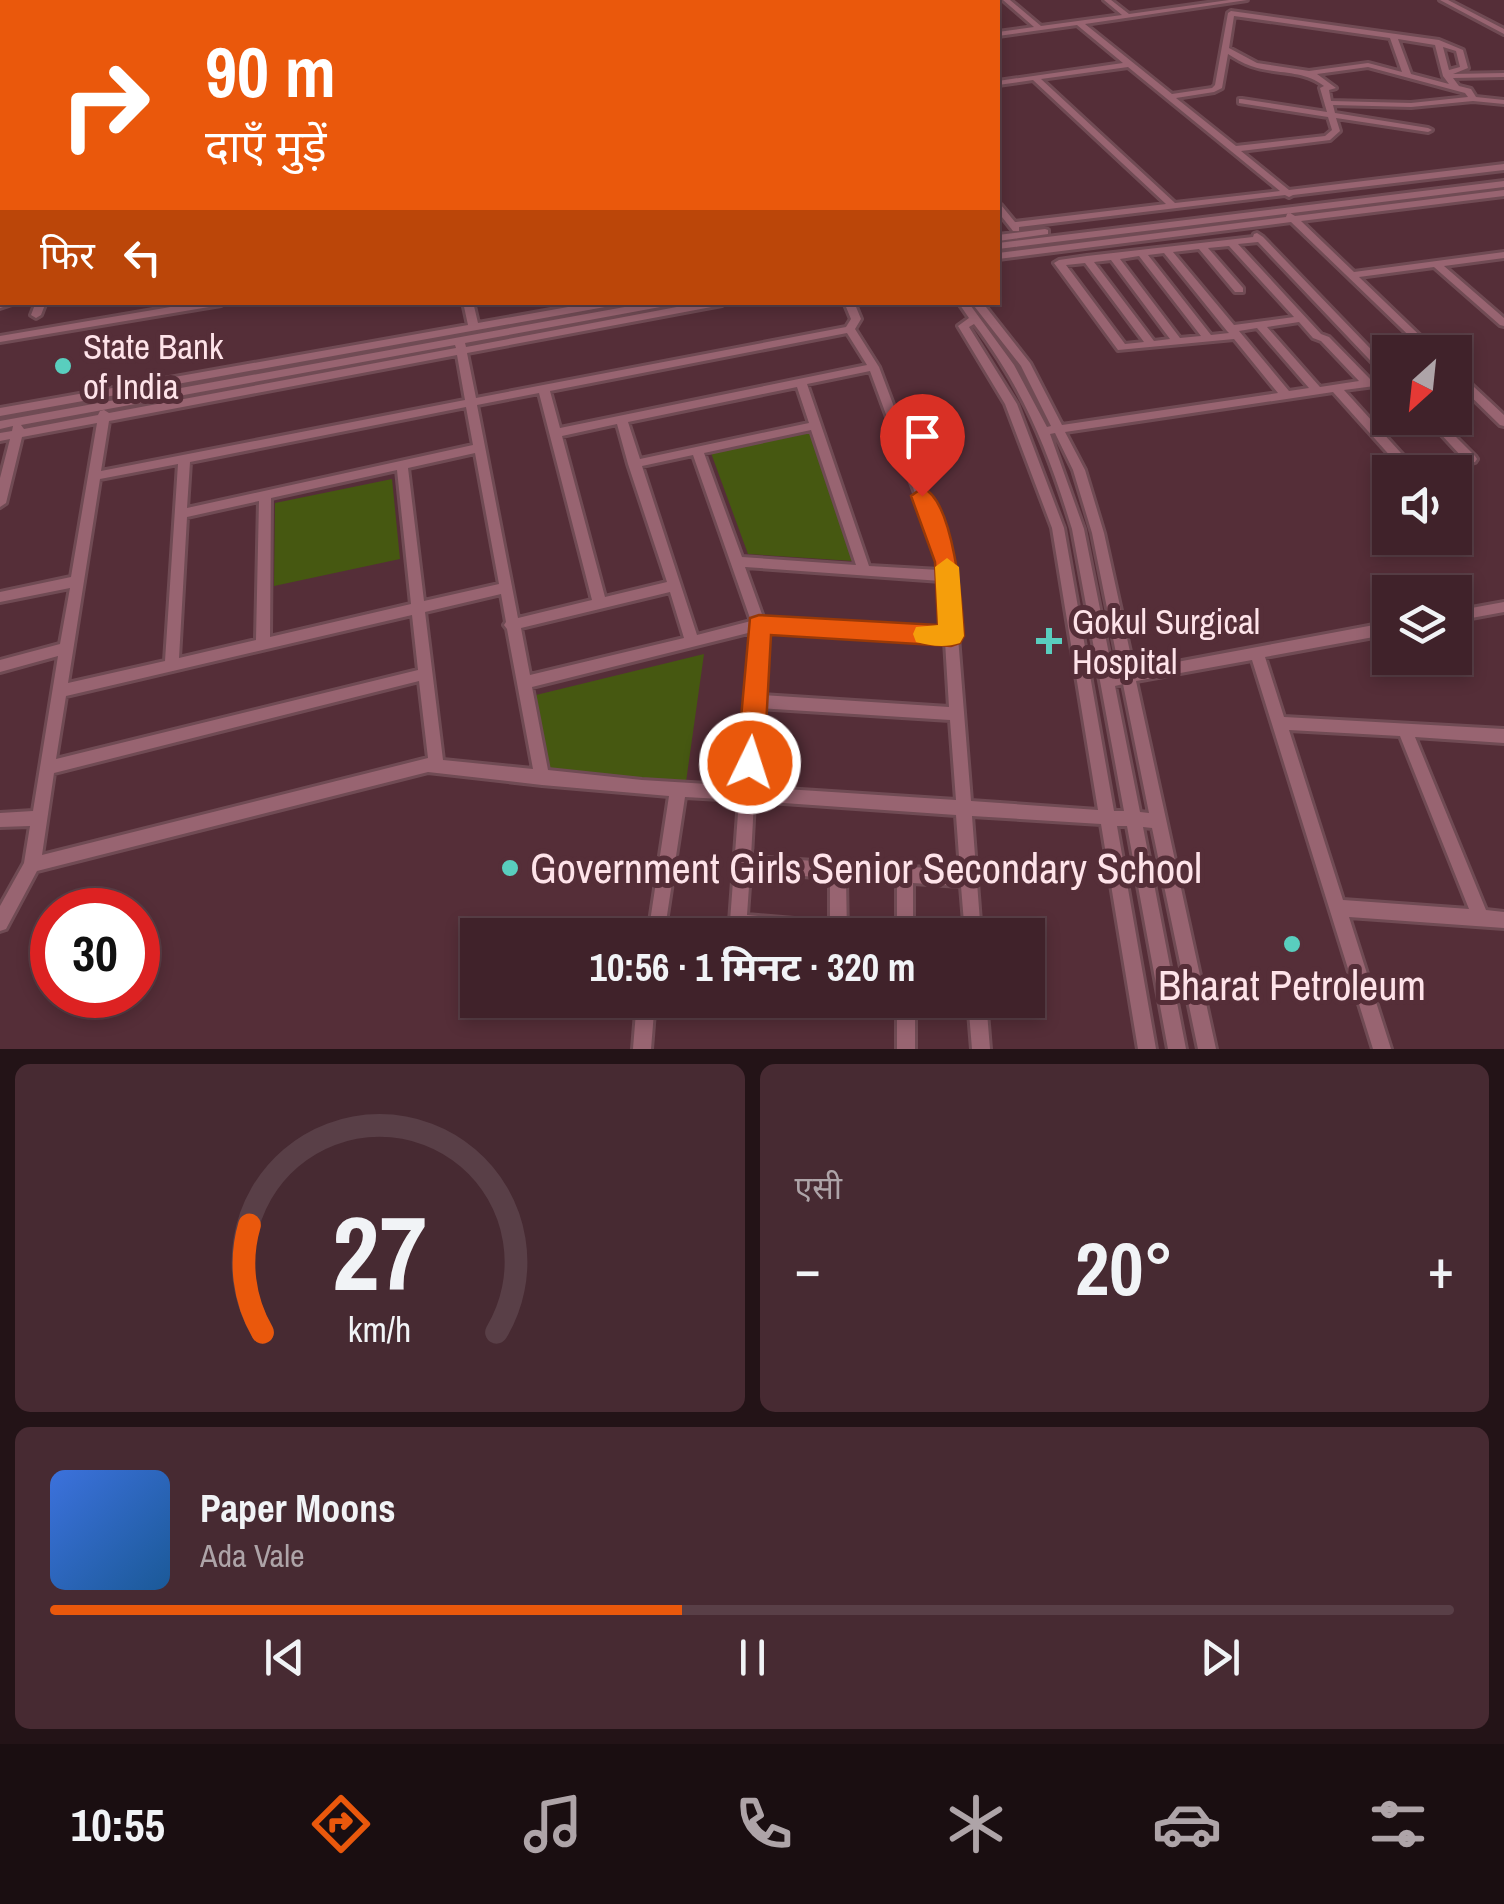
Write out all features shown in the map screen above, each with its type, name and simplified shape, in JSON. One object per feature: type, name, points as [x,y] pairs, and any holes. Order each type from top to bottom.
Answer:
[{"type":"street","points":[[1006,0],[1039,28]]},
{"type":"street","points":[[1107,0],[1128,16]]},
{"type":"street","points":[[1000,34],[1206,2],[1244,0]]},
{"type":"street","points":[[1442,0],[1504,32]]},
{"type":"street","points":[[1170,97],[1219,86],[1231,14],[1225,3]]},
{"type":"street","points":[[1231,14],[1436,42],[1459,50],[1464,68],[1447,74]]},
{"type":"street","points":[[1079,22],[1303,205]]},
{"type":"street","points":[[1393,36],[1406,74]]},
{"type":"street","points":[[1436,42],[1456,88]]},
{"type":"street","points":[[1225,49],[1255,65],[1312,72],[1368,64],[1468,91],[1473,100]]},
{"type":"street","points":[[1000,83],[1130,64]]},
{"type":"street","points":[[1234,149],[1328,138],[1336,131],[1324,88],[1332,88],[1312,72]]},
{"type":"street","points":[[1447,74],[1504,75]]},
{"type":"street","points":[[1035,78],[1173,206]]},
{"type":"street","points":[[1330,103],[1411,106],[1473,100],[1504,102]]},
{"type":"street","points":[[1242,101],[1428,130]]},
{"type":"street","points":[[1013,225],[1504,167]]},
{"type":"street","points":[[1000,246],[1284,211],[1504,176]]},
{"type":"street","points":[[1000,238],[1504,184]]},
{"type":"street","points":[[1000,256],[1504,194]]},
{"type":"street","points":[[1000,209],[1021,235]]},
{"type":"street","points":[[1284,211],[1414,335]]},
{"type":"street","points":[[1238,216],[1372,358]]},
{"type":"street","points":[[1260,239],[1059,263],[1122,348],[1208,338],[1260,324],[1301,319]]},
{"type":"street","points":[[1231,242],[1301,319],[1368,383]]},
{"type":"street","points":[[1201,246],[1240,290]]},
{"type":"street","points":[[1166,250],[1286,396]]},
{"type":"street","points":[[1141,253],[1208,338]]},
{"type":"street","points":[[1351,275],[1504,255]]},
{"type":"street","points":[[1113,256],[1178,342]]},
{"type":"street","points":[[1087,259],[1151,345]]},
{"type":"street","points":[[1436,264],[1504,323]]},
{"type":"street","points":[[36,315],[40,305]]},
{"type":"street","points":[[141,316],[142,305]]},
{"type":"street","points":[[0,338],[204,305]]},
{"type":"street","points":[[468,305],[466,338],[473,404],[542,778]]},
{"type":"street","points":[[466,338],[604,305]]},
{"type":"street","points":[[0,437],[18,427],[106,405],[654,305]]},
{"type":"street","points":[[466,338],[701,305]]},
{"type":"street","points":[[95,476],[850,329],[856,319],[850,305]]},
{"type":"street","points":[[964,305],[1079,470],[1098,533],[1207,1049]]},
{"type":"street","points":[[978,305],[1026,366],[1051,430],[1078,529],[1177,1049]]},
{"type":"street","points":[[974,320],[963,326],[1010,404],[1058,528],[1147,1049]]},
{"type":"street","points":[[1260,324],[1318,391]]},
{"type":"street","points":[[850,329],[874,367],[946,562],[972,918]]},
{"type":"street","points":[[556,434],[874,367]]},
{"type":"street","points":[[1051,430],[1372,382]]},
{"type":"street","points":[[801,384],[864,570]]},
{"type":"street","points":[[1336,388],[1372,428]]},
{"type":"street","points":[[544,390],[600,604]]},
{"type":"street","points":[[1472,391],[1504,422]]},
{"type":"street","points":[[0,412],[106,405]]},
{"type":"street","points":[[0,922],[32,865],[106,405]]},
{"type":"street","points":[[621,418],[692,642]]},
{"type":"street","points":[[0,425],[18,427]]},
{"type":"street","points":[[634,464],[816,425]]},
{"type":"street","points":[[1,498],[18,427]]},
{"type":"street","points":[[1378,435],[1406,466],[1422,469],[1471,459],[1448,435]]},
{"type":"street","points":[[184,513],[480,448]]},
{"type":"street","points":[[698,452],[759,625],[739,918]]},
{"type":"street","points":[[172,665],[184,513],[184,460]]},
{"type":"street","points":[[402,464],[436,766]]},
{"type":"street","points":[[263,644],[265,495]]},
{"type":"street","points":[[739,562],[947,576]]},
{"type":"street","points":[[0,597],[78,581]]},
{"type":"street","points":[[511,625],[673,586]]},
{"type":"street","points":[[60,691],[505,588]]},
{"type":"street","points":[[1472,613],[1504,607]]},
{"type":"street","points":[[523,683],[759,625],[951,636]]},
{"type":"street","points":[[1107,681],[1372,631]]},
{"type":"street","points":[[0,666],[68,648]]},
{"type":"street","points":[[1257,653],[1382,1049]]},
{"type":"street","points":[[47,768],[426,674]]},
{"type":"street","points":[[755,700],[957,714]]},
{"type":"street","points":[[1279,723],[1504,736]]},
{"type":"street","points":[[1404,730],[1481,919]]},
{"type":"street","points":[[32,865],[436,766],[678,789],[1158,821]]},
{"type":"street","points":[[659,918],[678,789]]},
{"type":"street","points":[[0,820],[40,818]]},
{"type":"street","points":[[743,864],[969,879]]},
{"type":"street","points":[[838,870],[838,918]]},
{"type":"street","points":[[904,874],[905,918]]},
{"type":"street","points":[[1338,908],[1504,920]]},
{"type":"street","points":[[642,1049],[645,1018]]},
{"type":"street","points":[[906,1018],[906,1049]]},
{"type":"street","points":[[979,1018],[981,1049]]},
{"type":"green space","points":[[810,433],[853,561],[748,554],[711,453]]},
{"type":"green space","points":[[392,479],[400,559],[274,586],[275,503]]},
{"type":"green space","points":[[704,654],[686,782],[549,769],[536,695]]},
{"type":"slow traffic","points":[[925,634],[951,636],[947,567]]},
{"type":"place","name":"State Bank of India","points":[[63,366]]},
{"type":"place","name":"Gokul Surgical Hospital","points":[[1049,641]]},
{"type":"place","name":"Government Girls Senior Secondary School","points":[[510,868]]},
{"type":"place","name":"Bharat Petroleum","points":[[1292,944]]},
{"type":"route","points":[[750,763],[759,625],[951,636],[946,562],[922,496]]}]
